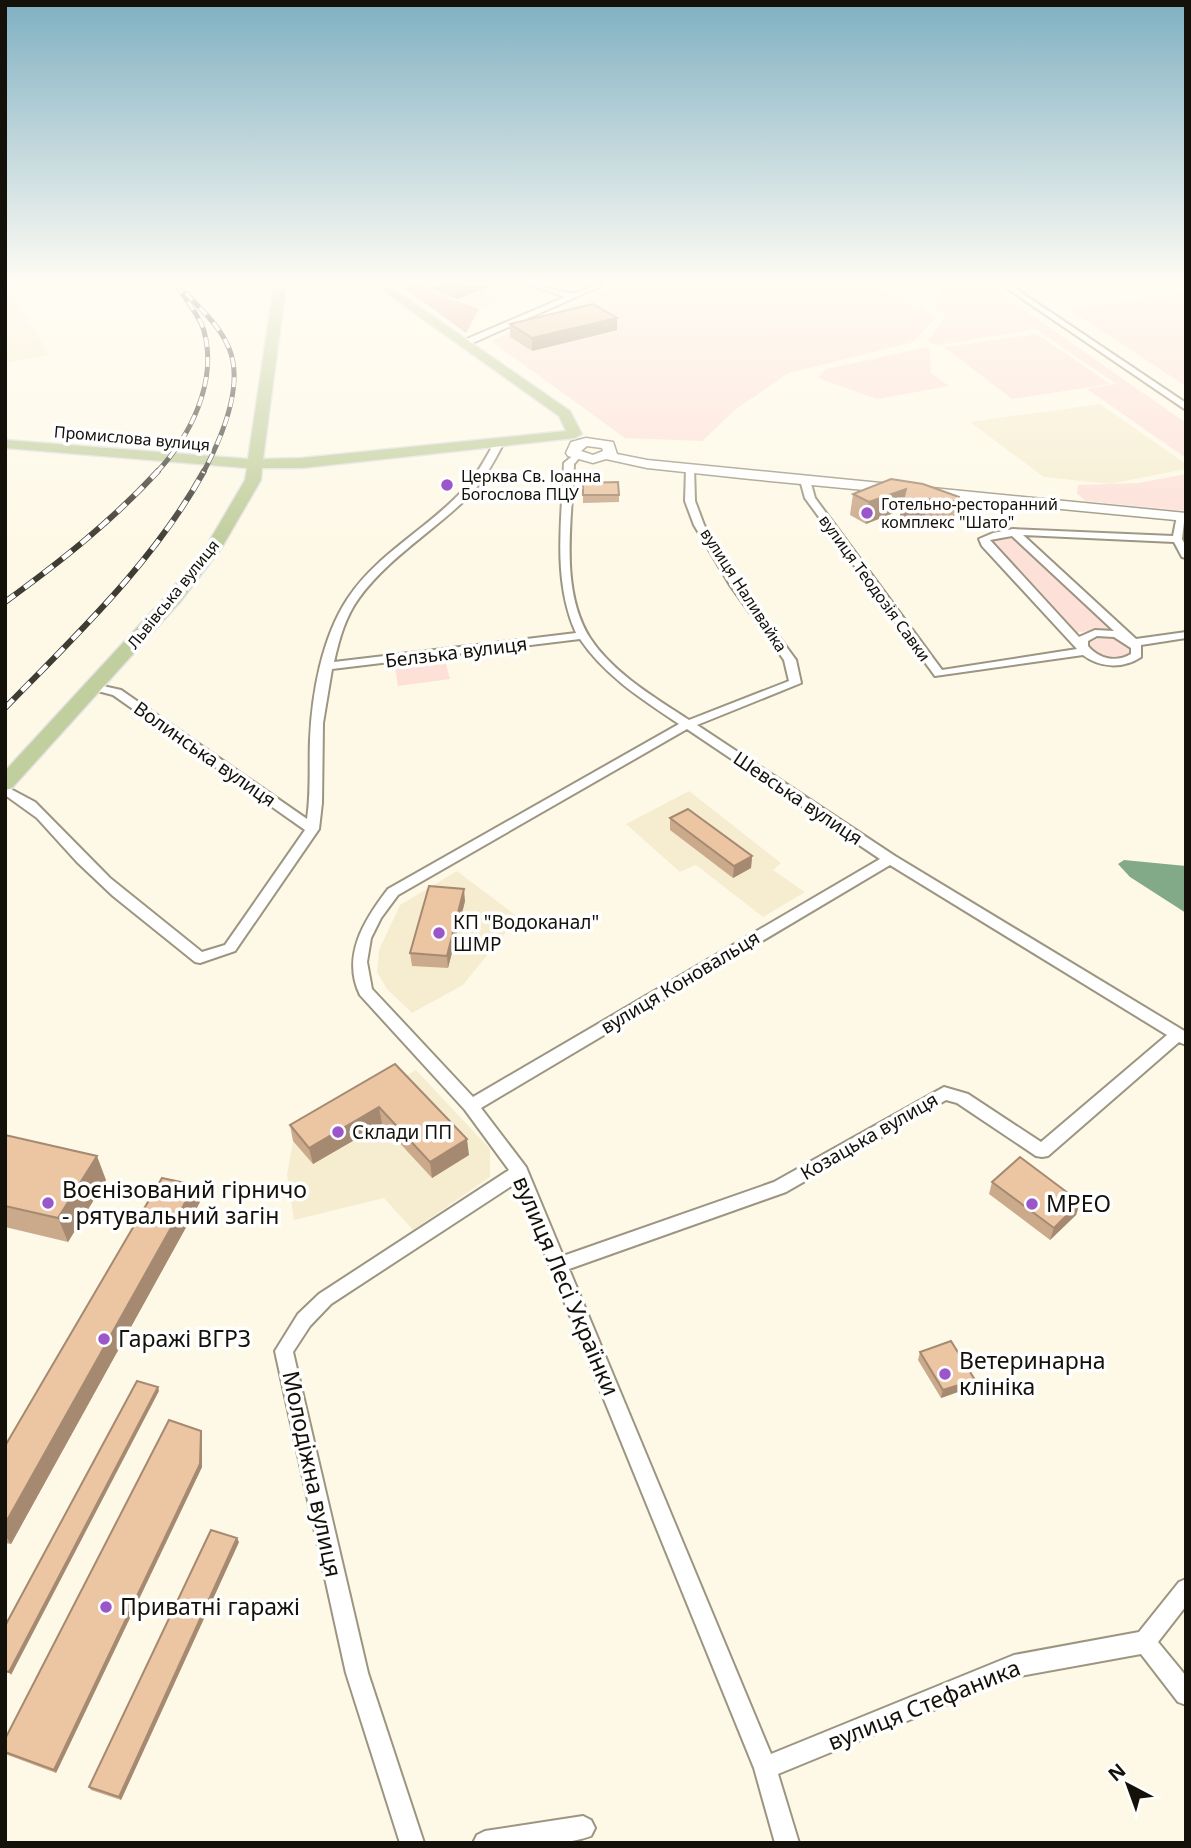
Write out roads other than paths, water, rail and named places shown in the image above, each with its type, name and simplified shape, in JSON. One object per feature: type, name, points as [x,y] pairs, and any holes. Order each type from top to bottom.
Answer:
[{"type":"main road","name":"Львівська вулиця","points":[[5,784],[174,598],[214,547],[253,480],[268,371]]},
{"type":"main road","points":[[506,371],[565,414],[581,438],[608,445],[612,450],[609,456]]},
{"type":"main road","name":"Промислова вулиця","points":[[5,444],[256,464],[302,463],[499,442],[581,438]]},
{"type":"main road","points":[[581,438],[573,448],[576,456],[593,459],[609,456],[691,469],[1184,517]]},
{"type":"street","points":[[1133,371],[1186,407]]},
{"type":"street","points":[[5,790],[19,796],[38,810],[89,867],[200,958],[230,948],[313,829],[316,810],[317,724],[339,623],[376,573],[482,474],[499,442]]},
{"type":"street","name":"Шевська вулиця","points":[[576,456],[569,463],[567,588],[583,635],[619,675],[890,859],[1182,1037]]},
{"type":"street","name":"вулиця Наливайка","points":[[688,724],[795,683],[790,660],[708,539],[691,505],[688,489],[691,469]]},
{"type":"street","name":"вулиця Теодозія Савки","points":[[806,481],[810,498],[939,674],[1085,651]]},
{"type":"street","points":[[1184,517],[1177,539],[1186,555]]},
{"type":"street","points":[[1013,532],[1134,643],[1137,655],[1127,661],[1100,660],[1085,651],[984,539],[989,534],[1013,532],[1177,539]]},
{"type":"street","points":[[1085,651],[1082,640],[1095,633],[1116,634],[1134,643],[1186,635]]},
{"type":"street","name":"Белзька вулиця","points":[[329,666],[583,635]]},
{"type":"street","name":"Волинська вулиця","points":[[94,687],[117,692],[313,829]]},
{"type":"street","name":"вулиця Лесі Українки","points":[[688,724],[393,892],[369,924],[359,961],[365,991],[471,1106],[520,1172],[765,1768],[787,1843]]},
{"type":"street","name":"вулиця Коновальця","points":[[471,1106],[890,859]]},
{"type":"street","name":"Козацька вулиця","points":[[559,1265],[780,1187],[944,1093],[962,1098],[1042,1151],[1182,1037]]},
{"type":"street","name":"Молодіжна вулиця","points":[[412,1843],[357,1673],[284,1351],[303,1320],[325,1299],[520,1172]]},
{"type":"street","points":[[1186,1589],[1144,1642],[1186,1694]]},
{"type":"street","name":"вулиця Стефаника","points":[[765,1768],[1014,1666],[1144,1642]]},
{"type":"street","points":[[485,1843],[583,1828]]},
{"type":"railway","points":[[156,473],[190,426],[204,389],[207,371]]},
{"type":"railway","points":[[204,471],[224,427],[233,393],[234,371]]},
{"type":"railway","points":[[5,708],[138,567],[162,536],[204,471]]},
{"type":"railway","points":[[5,602],[85,540],[156,473]]},
{"type":"place","name":"Церква Св. Іоанна Богослова ПЦУ","points":[[447,485]]},
{"type":"place","name":"Готельно-ресторанний комплекс \"Шато\"","points":[[867,513]]},
{"type":"place","name":"КП \"Водоканал\" ШМР","points":[[439,933]]},
{"type":"place","name":"Склади ПП","points":[[338,1132]]},
{"type":"place","name":"Воєнізований гірничо - рятувальний загін","points":[[48,1203]]},
{"type":"place","name":"МРЕО","points":[[1032,1204]]},
{"type":"place","name":"Гаражі ВГРЗ","points":[[104,1339]]},
{"type":"place","name":"Ветеринарна клініка","points":[[945,1374]]},
{"type":"place","name":"Приватні гаражі","points":[[106,1607]]}]
